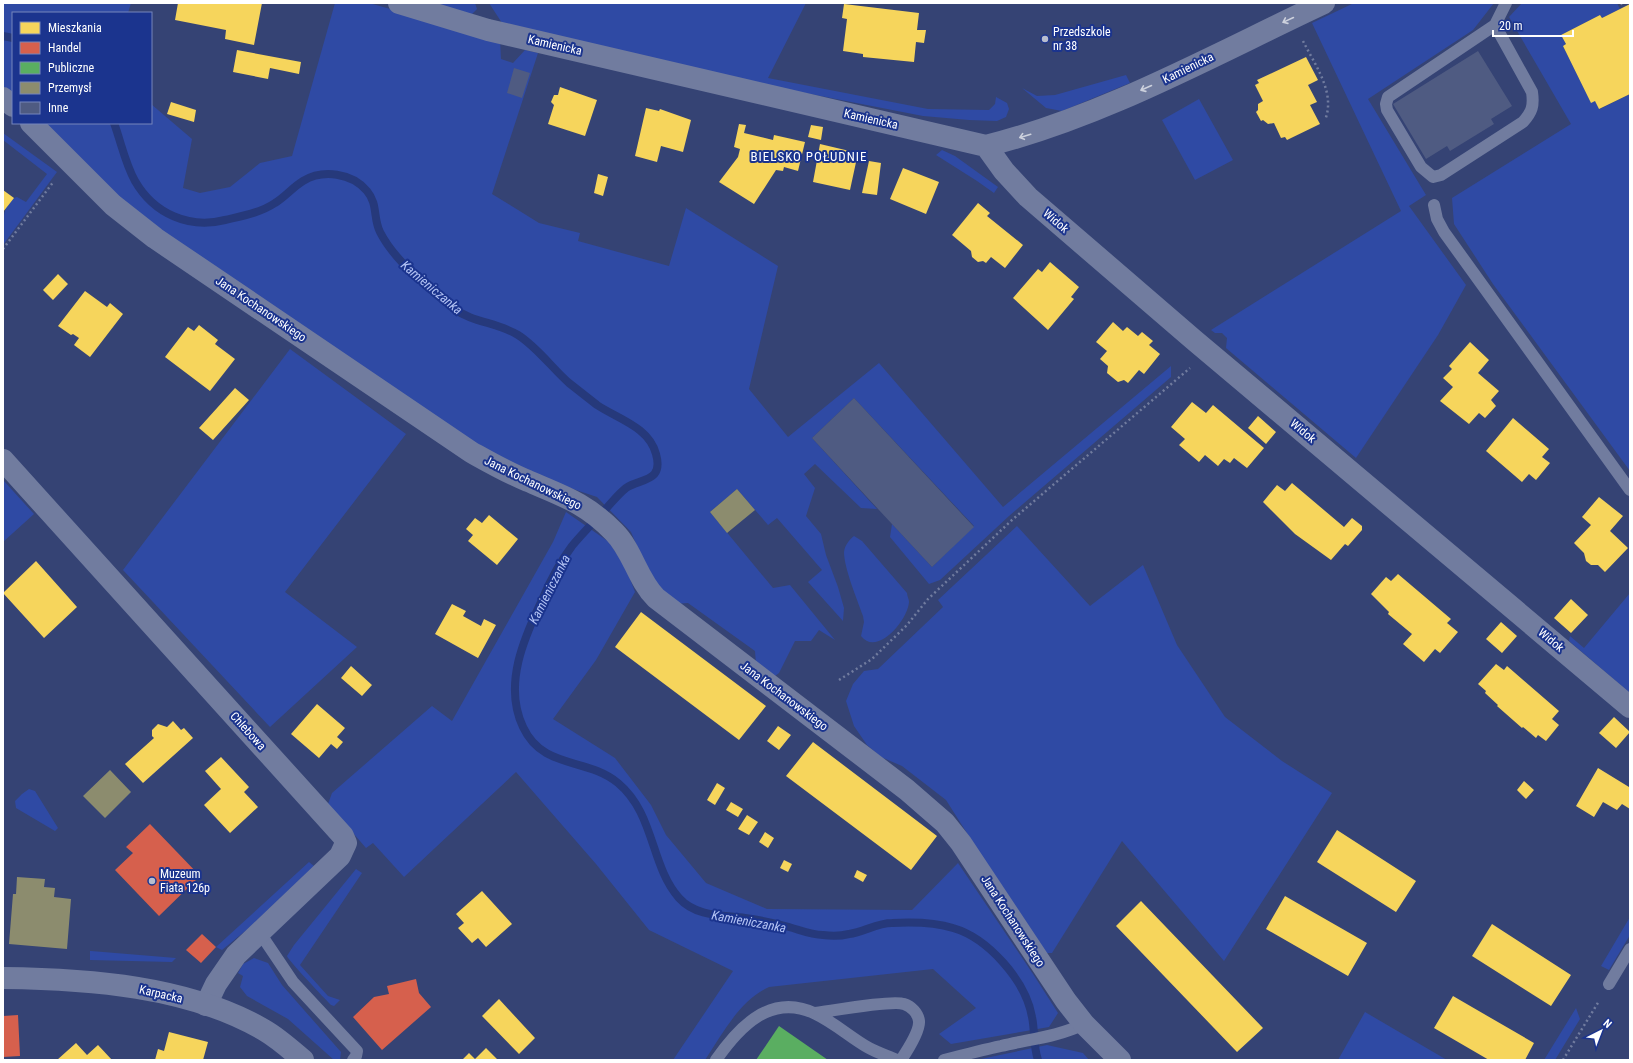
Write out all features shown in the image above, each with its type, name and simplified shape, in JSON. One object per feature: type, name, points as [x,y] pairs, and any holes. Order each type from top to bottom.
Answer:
[{"type":"street","name":"Kamienicka","points":[[399,3],[488,30],[986,146],[1019,138],[1086,115],[1324,3]]},
{"type":"street","points":[[3,98],[12,105]]},
{"type":"street","name":"Jana Kochanowskiego","points":[[33,124],[114,205],[155,238],[471,452],[514,475],[584,506],[614,532],[631,555],[642,580],[656,598],[907,790],[945,823],[975,862],[1066,1002],[1084,1024],[1120,1060]]},
{"type":"street","name":"Widok","points":[[986,146],[1004,171],[1028,197],[1209,352],[1630,707]]},
{"type":"street","name":"Chlebowa","points":[[3,460],[343,836],[346,843],[340,856],[236,955],[225,970],[206,1005]]},
{"type":"street","name":"Karpacka","points":[[3,978],[114,985],[145,990],[206,1005],[226,1012],[264,1030],[302,1060]]},
{"type":"lane","points":[[1495,26],[1532,92],[1534,103],[1532,112],[1523,122],[1441,176],[1433,177],[1422,167],[1387,110],[1386,104],[1388,97],[1495,26],[1506,3]]},
{"type":"lane","points":[[1434,205],[1437,218],[1444,232],[1630,490]]},
{"type":"lane","points":[[260,933],[293,982],[357,1051],[353,1060]]},
{"type":"lane","points":[[1609,984],[1630,949]]},
{"type":"lane","points":[[815,1014],[902,1003],[917,1013],[920,1022],[914,1039],[902,1060]]},
{"type":"lane","points":[[716,1060],[730,1041],[760,1014],[780,1007],[796,1008],[815,1014],[870,1048],[898,1060]]},
{"type":"lane","points":[[944,1060],[1002,1045],[1045,1038],[1067,1032],[1084,1024]]},
{"type":"path","points":[[1621,3],[1624,7]]},
{"type":"path","points":[[1302,37],[1327,92],[1328,112],[1325,120]]},
{"type":"path","points":[[3,249],[68,159]]},
{"type":"path","points":[[839,680],[872,659],[907,624],[928,599],[1012,520],[1209,352]]},
{"type":"path","points":[[1563,1060],[1609,984]]},
{"type":"shaded area","points":[[3,3],[131,3],[128,12],[12,12],[12,95],[3,89]]},
{"type":"shaded area","points":[[335,3],[369,3],[500,40],[501,59],[513,63],[525,50],[538,53],[492,194],[539,223],[580,233],[578,241],[669,266],[686,208],[778,266],[749,389],[788,437],[879,363],[1003,507],[1171,366],[1171,377],[1009,516],[940,580],[929,584],[890,537],[892,524],[932,567],[974,526],[854,398],[812,438],[877,509],[861,508],[815,464],[804,474],[815,488],[806,516],[821,534],[826,555],[844,608],[843,621],[808,582],[822,570],[777,518],[768,525],[737,489],[710,512],[773,588],[790,585],[835,640],[819,630],[811,641],[795,641],[779,673],[775,676],[756,664],[755,651],[688,603],[673,604],[654,586],[631,532],[597,497],[543,479],[504,462],[135,215],[45,124],[152,124],[152,105],[192,139],[183,188],[200,193],[230,187],[260,163],[292,156]]},
{"type":"shaded area","points":[[432,3],[475,3],[477,9],[471,15]]},
{"type":"shaded area","points":[[489,3],[806,3],[768,78],[928,109],[989,110],[995,104],[996,97],[1007,103],[1009,109],[1006,117],[997,121],[923,116],[764,85],[502,23]]},
{"type":"shaded area","points":[[1354,3],[1494,3],[1473,30],[1368,99],[1426,195],[1409,206],[1466,285],[1438,335],[1356,458],[1226,348],[1227,338],[1222,333],[1215,333],[1211,330],[1401,211],[1312,23]]},
{"type":"shaded area","points":[[1522,3],[1617,3],[1620,9],[1602,18],[1600,15],[1561,35],[1566,44],[1563,46],[1591,102],[1595,101],[1600,109],[1630,94],[1630,471],[1493,284],[1454,224],[1452,198],[1571,124],[1509,17]]},
{"type":"shaded area","points":[[1126,75],[1130,83],[1062,111],[1046,108],[1022,88],[1037,96],[1055,95]]},
{"type":"shaded area","points":[[1199,99],[1233,160],[1195,180],[1162,120]]},
{"type":"shaded area","points":[[3,133],[57,172],[3,245],[3,225],[5,211],[8,205],[17,197],[26,202],[47,174],[3,140]]},
{"type":"shaded area","points":[[942,150],[955,156],[998,187],[994,193],[936,155]]},
{"type":"shaded area","points":[[290,349],[406,434],[285,592],[357,647],[270,727],[123,570]]},
{"type":"shaded area","points":[[3,480],[34,514],[3,542]]},
{"type":"shaded area","points":[[566,512],[609,542],[626,568],[635,592],[596,660],[553,719],[615,758],[651,805],[666,835],[706,883],[767,909],[912,910],[958,863],[1058,1013],[1049,1027],[951,1044],[939,1034],[976,1008],[933,969],[769,987],[758,993],[740,1009],[705,1060],[673,1060],[733,971],[649,930],[596,864],[516,772],[404,877],[373,843],[366,848],[328,804],[332,793],[432,706],[452,721],[553,542]]},
{"type":"shaded area","points":[[1017,526],[1090,606],[1143,565],[1177,645],[1225,717],[1282,761],[1332,793],[1224,961],[1122,841],[1052,953],[1043,953],[946,800],[902,766],[881,757],[867,745],[854,726],[846,701],[853,684],[864,671],[878,669],[943,607],[938,600]]},
{"type":"shaded area","points":[[854,536],[862,541],[907,593],[909,601],[907,609],[898,626],[891,634],[875,642],[868,641],[861,636],[864,622],[863,616],[846,566],[844,552],[845,547]]},
{"type":"shaded area","points":[[1630,593],[1630,693],[1569,641],[1570,636],[1584,648]]},
{"type":"shaded area","points":[[29,789],[35,791],[58,828],[55,831],[16,808],[15,801]]},
{"type":"shaded area","points":[[309,862],[314,866],[249,928],[222,950],[216,947]]},
{"type":"shaded area","points":[[356,869],[362,873],[300,965],[328,996],[340,1000],[334,1006],[331,1005],[315,988],[287,956],[294,945]]},
{"type":"shaded area","points":[[1630,917],[1630,935],[1609,970],[1601,966]]},
{"type":"shaded area","points":[[90,951],[176,958],[172,962],[90,960]]},
{"type":"shaded area","points":[[254,958],[268,963],[282,985],[341,1052],[340,1060],[334,1060],[288,1019],[247,996],[240,987],[243,976],[238,973],[243,964]]},
{"type":"shaded area","points":[[1576,1008],[1580,1019],[1555,1060],[1544,1060]]},
{"type":"shaded area","points":[[1365,1012],[1447,1060],[1338,1060]]},
{"type":"shaded area","points":[[1047,1045],[1083,1053],[1089,1060],[976,1060]]},
{"type":"building: Mieszkania","points":[[178,3],[262,3],[254,45],[225,39],[226,30],[175,20]]},
{"type":"building: Mieszkania","points":[[844,4],[919,13],[917,30],[926,30],[924,43],[916,42],[914,62],[863,57],[863,54],[843,51],[847,19],[842,18]]},
{"type":"building: Mieszkania","points":[[1630,4],[1630,94],[1599,109],[1595,101],[1591,103],[1563,46],[1566,44],[1561,35],[1600,15],[1602,18]]},
{"type":"building: Mieszkania","points":[[237,50],[301,62],[299,74],[270,68],[268,79],[233,72]]},
{"type":"building: Mieszkania","points":[[1306,57],[1318,80],[1308,85],[1317,102],[1310,105],[1320,124],[1287,140],[1285,137],[1281,138],[1274,123],[1268,124],[1263,120],[1261,121],[1256,112],[1258,110],[1258,104],[1263,101],[1255,85],[1259,83],[1257,80]]},
{"type":"building: Mieszkania","points":[[560,87],[597,100],[585,136],[548,124],[554,105],[551,102],[554,95],[558,95]]},
{"type":"building: Mieszkania","points":[[171,102],[196,110],[194,122],[167,114]]},
{"type":"building: Mieszkania","points":[[646,108],[659,111],[660,109],[691,120],[683,152],[661,146],[657,162],[635,156]]},
{"type":"building: Mieszkania","points":[[739,124],[746,125],[744,133],[773,140],[774,135],[805,142],[798,171],[784,167],[783,171],[776,170],[754,204],[719,182],[738,157],[740,149],[734,147]]},
{"type":"building: Mieszkania","points":[[811,125],[823,127],[821,140],[808,137]]},
{"type":"building: Mieszkania","points":[[820,144],[858,153],[850,190],[813,182]]},
{"type":"building: Mieszkania","points":[[869,161],[881,163],[877,195],[862,193]]},
{"type":"building: Mieszkania","points":[[903,168],[939,182],[926,214],[890,199]]},
{"type":"building: Mieszkania","points":[[598,174],[608,177],[603,196],[594,193]]},
{"type":"building: Mieszkania","points":[[3,190],[14,198],[3,212]]},
{"type":"building: Mieszkania","points":[[978,203],[990,213],[987,216],[1023,245],[1005,268],[991,257],[986,263],[983,261],[978,262],[972,257],[971,251],[952,235]]},
{"type":"building: Mieszkania","points":[[1050,262],[1079,287],[1071,297],[1074,299],[1048,330],[1013,298],[1038,269],[1042,272]]},
{"type":"building: Mieszkania","points":[[58,274],[68,284],[53,300],[43,290]]},
{"type":"building: Mieszkania","points":[[85,291],[107,307],[110,303],[123,314],[90,357],[74,345],[79,338],[73,334],[71,335],[58,326]]},
{"type":"building: Mieszkania","points":[[1113,322],[1123,331],[1127,327],[1138,336],[1142,332],[1153,341],[1149,345],[1160,354],[1144,374],[1139,370],[1128,383],[1124,380],[1118,382],[1107,373],[1108,366],[1100,359],[1107,351],[1096,342]]},
{"type":"building: Mieszkania","points":[[199,325],[218,340],[215,344],[235,359],[210,391],[165,357],[188,327],[194,331]]},
{"type":"building: Mieszkania","points":[[1470,342],[1489,360],[1478,373],[1499,391],[1491,400],[1496,406],[1485,418],[1479,413],[1469,424],[1440,401],[1453,387],[1443,378],[1452,369],[1449,366]]},
{"type":"building: Mieszkania","points":[[235,388],[249,400],[213,440],[199,428]]},
{"type":"building: Mieszkania","points":[[1192,402],[1206,413],[1213,405],[1264,448],[1247,468],[1234,458],[1230,463],[1224,459],[1218,466],[1205,455],[1199,462],[1179,445],[1185,439],[1171,427]]},
{"type":"building: Mieszkania","points":[[1258,416],[1276,432],[1266,444],[1248,428]]},
{"type":"building: Mieszkania","points":[[1513,418],[1549,449],[1542,457],[1550,463],[1536,480],[1529,474],[1522,482],[1486,451]]},
{"type":"building: Mieszkania","points":[[1292,483],[1344,527],[1352,518],[1362,526],[1362,530],[1348,546],[1345,544],[1331,560],[1295,534],[1263,502],[1277,485],[1285,491]]},
{"type":"building: Mieszkania","points":[[1599,497],[1623,516],[1610,531],[1628,548],[1605,572],[1598,565],[1591,565],[1586,561],[1584,553],[1574,543],[1591,525],[1582,517]]},
{"type":"building: Mieszkania","points":[[489,515],[518,539],[497,565],[468,541],[473,535],[466,529],[475,518],[482,523]]},
{"type":"building: Mieszkania","points":[[36,561],[77,607],[44,638],[3,593]]},
{"type":"building: Mieszkania","points":[[1398,574],[1451,619],[1447,623],[1458,632],[1440,653],[1435,649],[1424,662],[1403,644],[1412,634],[1388,614],[1389,612],[1371,594],[1386,577],[1391,581]]},
{"type":"building: Mieszkania","points":[[1571,599],[1588,615],[1571,633],[1554,618]]},
{"type":"building: Mieszkania","points":[[452,604],[466,611],[463,616],[481,626],[484,619],[496,625],[478,658],[435,634]]},
{"type":"building: Mieszkania","points":[[641,612],[766,706],[739,740],[615,647]]},
{"type":"building: Mieszkania","points":[[1501,622],[1517,636],[1502,653],[1486,639]]},
{"type":"building: Mieszkania","points":[[1496,664],[1504,670],[1507,666],[1559,711],[1552,719],[1559,725],[1546,741],[1538,735],[1536,738],[1523,727],[1522,728],[1497,706],[1498,705],[1485,693],[1486,691],[1478,684]]},
{"type":"building: Mieszkania","points":[[351,666],[372,685],[362,696],[341,678]]},
{"type":"building: Mieszkania","points":[[317,704],[345,728],[337,737],[343,742],[337,749],[331,744],[319,758],[291,734]]},
{"type":"building: Mieszkania","points":[[1614,717],[1630,732],[1616,748],[1599,733]]},
{"type":"building: Mieszkania","points":[[173,721],[181,730],[184,728],[193,738],[143,783],[125,764],[154,738],[152,736],[152,730],[158,724],[167,727]]},
{"type":"building: Mieszkania","points":[[778,726],[791,735],[779,750],[767,741]]},
{"type":"building: Mieszkania","points":[[813,742],[937,836],[911,870],[786,776]]},
{"type":"building: Mieszkania","points":[[221,757],[249,787],[244,792],[258,807],[230,833],[204,805],[221,789],[205,771]]},
{"type":"building: Mieszkania","points":[[1598,768],[1629,787],[1630,785],[1630,809],[1622,804],[1617,810],[1603,802],[1594,817],[1576,806]]},
{"type":"building: Mieszkania","points":[[1524,781],[1534,790],[1526,799],[1517,790]]},
{"type":"building: Mieszkania","points":[[717,783],[725,788],[715,805],[707,800]]},
{"type":"building: Mieszkania","points":[[731,802],[743,809],[738,817],[726,810]]},
{"type":"building: Mieszkania","points":[[747,815],[758,822],[749,835],[738,829]]},
{"type":"building: Mieszkania","points":[[1337,830],[1416,881],[1396,912],[1317,862]]},
{"type":"building: Mieszkania","points":[[765,832],[774,838],[768,848],[759,842]]},
{"type":"building: Mieszkania","points":[[784,860],[792,864],[788,872],[780,868]]},
{"type":"building: Mieszkania","points":[[857,870],[867,875],[863,882],[854,877]]},
{"type":"building: Mieszkania","points":[[482,891],[512,924],[486,947],[478,938],[472,943],[458,928],[464,923],[456,914]]},
{"type":"building: Mieszkania","points":[[1285,896],[1367,943],[1348,976],[1266,929]]},
{"type":"building: Mieszkania","points":[[1141,901],[1263,1028],[1237,1052],[1116,926]]},
{"type":"building: Mieszkania","points":[[1492,924],[1571,975],[1551,1006],[1472,956]]},
{"type":"building: Mieszkania","points":[[1453,996],[1534,1043],[1525,1060],[1489,1060],[1434,1028]]},
{"type":"building: Mieszkania","points":[[499,999],[535,1038],[519,1054],[482,1016]]},
{"type":"building: Mieszkania","points":[[169,1032],[208,1042],[203,1060],[155,1060],[158,1049],[164,1051]]},
{"type":"building: Mieszkania","points":[[76,1043],[87,1055],[98,1045],[112,1060],[57,1060]]},
{"type":"building: Mieszkania","points":[[486,1048],[498,1060],[462,1060],[469,1053],[475,1059]]},
{"type":"building: Handel","points":[[150,824],[200,876],[159,916],[115,870],[133,853],[126,847]]},
{"type":"building: Handel","points":[[202,934],[216,947],[201,963],[186,950]]},
{"type":"building: Handel","points":[[416,979],[419,993],[431,1007],[382,1050],[353,1017],[374,997],[389,994],[387,986]]},
{"type":"building: Handel","points":[[18,1015],[20,1056],[3,1057],[3,1016]]},
{"type":"building: Publiczne","points":[[779,1026],[828,1060],[756,1060]]},
{"type":"building: Przemysł","points":[[737,489],[755,510],[727,533],[710,512]]},
{"type":"building: Przemysł","points":[[110,770],[131,792],[105,818],[83,796]]},
{"type":"building: Przemysł","points":[[17,877],[45,879],[44,887],[55,888],[54,897],[71,899],[67,949],[9,944],[13,894],[16,894]]},
{"type":"building: Inne","points":[[1478,51],[1512,106],[1491,119],[1494,124],[1450,151],[1447,146],[1426,159],[1393,104]]},
{"type":"building: Inne","points":[[514,68],[530,73],[522,98],[507,93]]},
{"type":"building: Inne","points":[[854,398],[974,527],[932,567],[812,438]]},
{"type":"waterway","name":"Kamieniczanka","points":[[3,36],[12,38]]},
{"type":"waterway","name":"Kamieniczanka","points":[[114,124],[128,167],[143,193],[162,210],[186,220],[212,222],[257,212],[279,201],[303,181],[319,175],[337,175],[353,180],[367,191],[373,201],[378,227],[386,242],[412,273],[423,283],[461,313],[477,320],[502,327],[518,335],[532,345],[569,383],[597,405],[640,430],[647,437],[656,454],[658,463],[657,470],[654,475],[626,488],[572,546],[552,579],[535,615],[523,646],[515,678],[517,711],[523,727],[532,741],[542,750],[554,757],[593,769],[606,775],[618,783],[630,795],[646,824],[662,870],[670,885],[679,898],[693,909],[710,914],[762,921],[819,935],[829,936],[855,933],[886,923],[922,923],[953,928],[966,933],[979,941],[992,951],[1003,963],[1014,976],[1022,989],[1032,1017],[1035,1049],[1038,1060]]},
{"type":"place","name":"Przedszkole nr 38","points":[[1045,39]]},
{"type":"place","name":"Muzeum Fiata 126p","points":[[152,881]]},
{"type":"district","name":"BIELSKO POŁUDNIE","points":[[809,156]]}]
